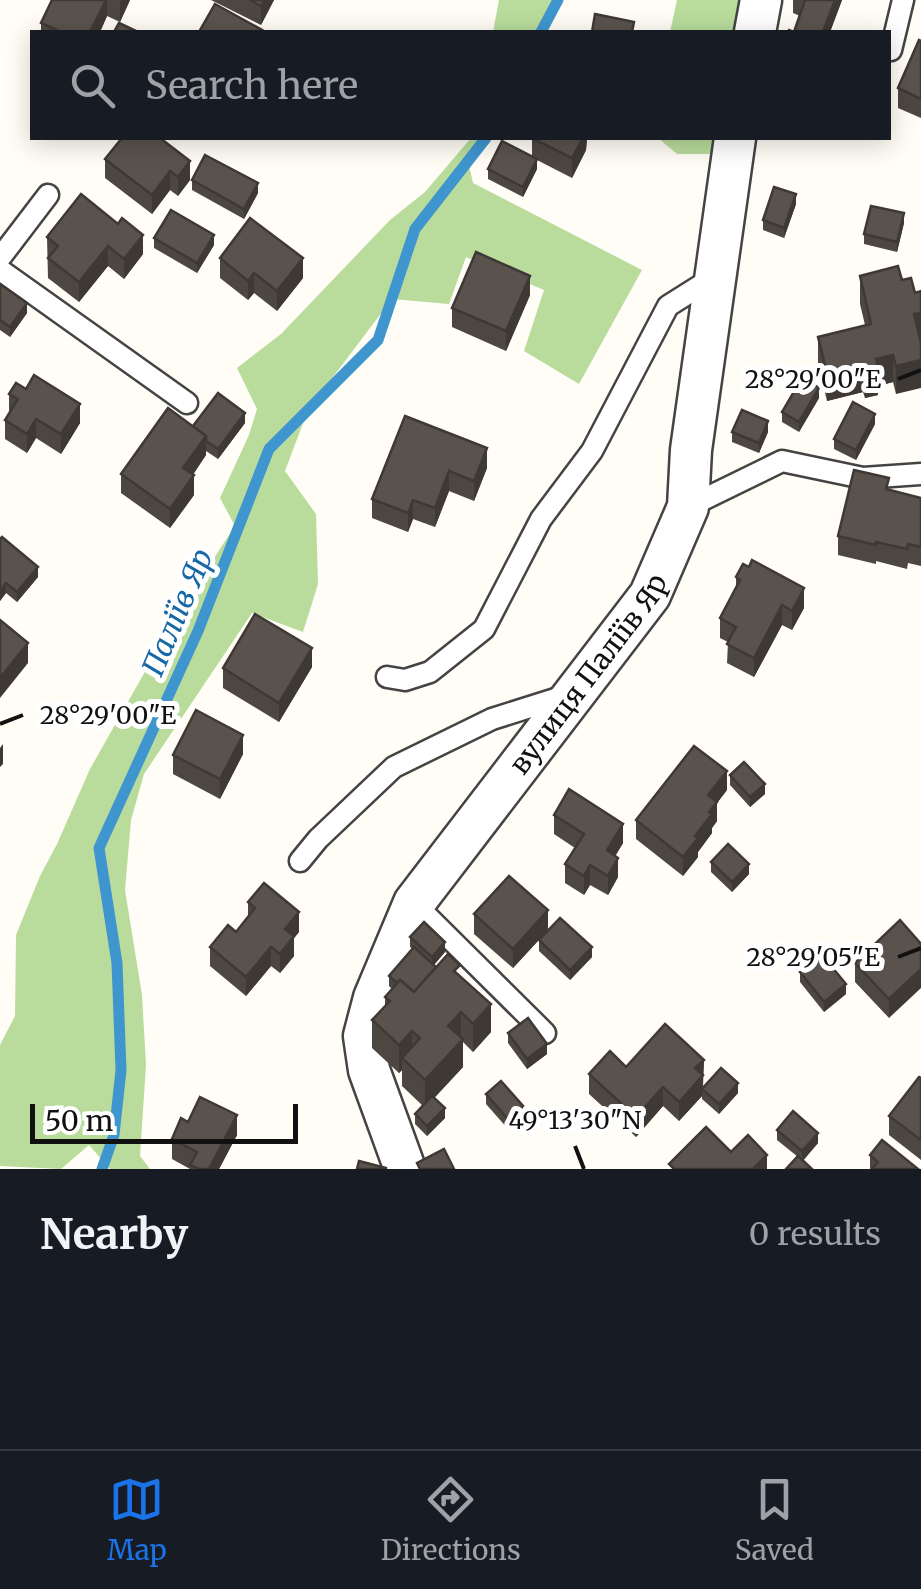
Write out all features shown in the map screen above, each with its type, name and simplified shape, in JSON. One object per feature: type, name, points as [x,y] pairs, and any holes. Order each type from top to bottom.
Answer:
[{"type":"street","points":[[755,30],[761,0]]},
{"type":"street","name":"вулиця Паліїв Яр","points":[[404,1169],[369,1070],[364,1036],[374,998],[414,903],[650,595],[688,507],[691,450],[735,140]]},
{"type":"lane","points":[[891,46],[903,0]]},
{"type":"lane","points":[[0,258],[48,195]]},
{"type":"lane","points":[[0,270],[187,403]]},
{"type":"lane","points":[[387,677],[405,680],[430,672],[484,629],[542,519],[592,452],[668,306],[714,277]]},
{"type":"lane","points":[[688,507],[782,461],[863,478],[921,474]]},
{"type":"lane","points":[[300,861],[394,767],[492,719],[575,692]]},
{"type":"lane","points":[[414,903],[545,1033]]},
{"type":"green space","points":[[499,0],[558,0],[542,30],[493,30]]},
{"type":"green space","points":[[677,0],[745,0],[741,30],[670,30]]},
{"type":"green space","points":[[469,140],[484,140],[468,161],[473,183],[642,270],[579,384],[524,351],[544,290],[466,257],[449,304],[392,299],[308,410],[285,471],[316,514],[318,584],[303,632],[252,613],[144,774],[131,820],[125,890],[142,995],[146,1065],[140,1156],[150,1169],[110,1169],[89,1145],[61,1169],[0,1166],[0,1045],[15,1016],[16,935],[90,769],[181,608],[235,526],[220,498],[257,409],[237,368],[281,334],[390,220],[425,192]]},
{"type":"green space","points":[[660,140],[714,140],[710,154],[677,154]]},
{"type":"building","points":[[52,0],[106,0],[91,30],[57,30],[41,23]]},
{"type":"building","points":[[805,0],[835,0],[824,30],[795,30]]},
{"type":"building","points":[[215,4],[262,30],[200,30]]},
{"type":"building","points":[[595,14],[634,22],[632,30],[592,30]]},
{"type":"building","points":[[119,23],[134,30],[115,30]]},
{"type":"building","points":[[921,41],[921,99],[898,88]]},
{"type":"building","points":[[120,140],[163,140],[190,161],[178,177],[170,171],[152,195],[105,159]]},
{"type":"building","points":[[536,140],[582,140],[572,158]]},
{"type":"building","points":[[502,141],[537,159],[523,187],[488,169]]},
{"type":"building","points":[[205,155],[258,183],[244,209],[192,180]]},
{"type":"building","points":[[774,187],[796,194],[784,228],[763,220]]},
{"type":"building","points":[[81,194],[118,224],[122,218],[143,235],[124,259],[108,246],[79,282],[48,258],[58,246],[47,237]]},
{"type":"building","points":[[871,206],[904,213],[897,242],[864,234]]},
{"type":"building","points":[[171,210],[214,235],[197,263],[154,238]]},
{"type":"building","points":[[250,218],[303,258],[277,291],[254,273],[248,281],[220,258]]},
{"type":"building","points":[[476,252],[530,276],[506,331],[452,308]]},
{"type":"building","points":[[898,266],[902,280],[911,278],[915,293],[921,291],[921,313],[914,314],[921,360],[896,366],[893,355],[876,359],[878,367],[865,371],[863,364],[827,373],[818,337],[871,324],[860,276]]},
{"type":"building","points":[[0,284],[27,303],[10,327],[0,320]]},
{"type":"building","points":[[34,375],[80,404],[61,434],[36,419],[27,434],[5,420],[18,399],[9,394],[16,383],[26,389]]},
{"type":"building","points":[[802,378],[819,388],[799,422],[782,412]]},
{"type":"building","points":[[218,393],[245,413],[218,449],[193,426]]},
{"type":"building","points":[[853,402],[875,414],[856,450],[834,439]]},
{"type":"building","points":[[168,408],[206,436],[183,468],[194,475],[170,509],[121,474]]},
{"type":"building","points":[[742,410],[768,421],[759,443],[732,432]]},
{"type":"building","points":[[405,416],[487,448],[474,481],[449,471],[435,508],[413,500],[408,513],[372,499]]},
{"type":"building","points":[[854,470],[889,478],[886,489],[921,498],[921,547],[876,545],[838,536]]},
{"type":"building","points":[[2,537],[38,567],[17,592],[6,583],[0,591]]},
{"type":"building","points":[[752,560],[804,588],[792,611],[782,605],[754,658],[727,644],[736,627],[720,618],[740,580],[736,577],[743,564],[749,567]]},
{"type":"building","points":[[255,614],[312,648],[279,703],[223,668]]},
{"type":"building","points":[[0,620],[28,643],[0,678]]},
{"type":"building","points":[[196,710],[243,735],[220,779],[173,755]]},
{"type":"building","points":[[694,746],[727,771],[708,795],[717,802],[709,812],[712,814],[683,857],[636,820]]},
{"type":"building","points":[[744,762],[765,784],[750,797],[730,775]]},
{"type":"building","points":[[569,789],[623,824],[607,850],[618,858],[608,876],[590,865],[584,876],[565,864],[584,834],[554,815]]},
{"type":"building","points":[[728,844],[749,864],[732,882],[711,862]]},
{"type":"building","points":[[509,876],[548,910],[513,949],[474,914]]},
{"type":"building","points":[[264,883],[299,912],[285,929],[294,936],[280,954],[271,947],[246,977],[210,947],[228,925],[236,932],[255,908],[248,902]]},
{"type":"building","points":[[560,918],[592,947],[570,970],[539,940]]},
{"type":"building","points":[[900,920],[921,944],[921,969],[889,999],[855,963]]},
{"type":"building","points":[[424,922],[445,942],[432,957],[410,937]]},
{"type":"building","points":[[414,947],[436,967],[414,992],[389,976]]},
{"type":"building","points":[[448,954],[460,965],[454,971],[491,1004],[473,1024],[461,1012],[448,1026],[463,1039],[425,1080],[402,1058],[420,1038],[412,1031],[399,1045],[372,1020],[390,1001],[385,997],[400,980],[414,992]]},
{"type":"building","points":[[822,955],[846,984],[824,1002],[800,972]]},
{"type":"building","points":[[528,1018],[547,1044],[527,1059],[508,1033]]},
{"type":"building","points":[[665,1024],[704,1060],[695,1068],[703,1075],[679,1102],[663,1087],[636,1117],[589,1074],[610,1051],[626,1067]]},
{"type":"building","points":[[721,1068],[738,1083],[719,1104],[702,1089]]},
{"type":"building","points":[[921,1078],[921,1140],[889,1116]]},
{"type":"building","points":[[501,1081],[523,1106],[508,1119],[486,1094]]},
{"type":"building","points":[[432,1096],[445,1108],[427,1126],[415,1114]]},
{"type":"building","points":[[200,1097],[237,1115],[209,1169],[190,1165],[197,1152],[172,1139],[181,1118],[188,1122]]},
{"type":"building","points":[[793,1111],[818,1133],[802,1151],[777,1130]]},
{"type":"building","points":[[706,1127],[731,1152],[748,1135],[767,1155],[753,1169],[674,1169],[669,1164]]},
{"type":"building","points":[[882,1140],[918,1169],[872,1169],[878,1162],[870,1155]]},
{"type":"building","points":[[444,1149],[454,1169],[420,1169],[417,1163]]},
{"type":"building","points":[[798,1156],[812,1169],[786,1169]]},
{"type":"building","points":[[359,1161],[386,1168],[386,1169],[357,1169]]},
{"type":"waterway","name":"Паліїв Яр","points":[[542,30],[558,0]]},
{"type":"waterway","name":"Паліїв Яр","points":[[102,1169],[114,1135],[121,1070],[117,963],[99,848],[198,631],[269,449],[378,340],[415,229],[484,140]]}]
